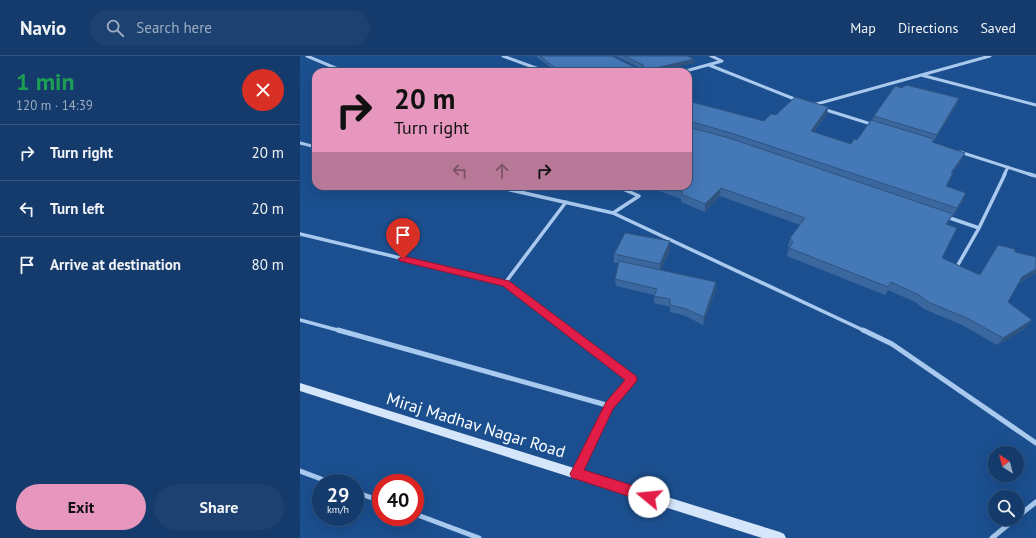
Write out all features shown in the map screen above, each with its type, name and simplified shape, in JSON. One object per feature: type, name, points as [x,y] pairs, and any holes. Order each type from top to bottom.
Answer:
[{"type":"street","points":[[307,56],[336,68]]},
{"type":"street","points":[[503,56],[536,68]]},
{"type":"street","points":[[692,69],[722,61],[711,56]]},
{"type":"street","points":[[872,125],[812,106],[990,56]]},
{"type":"street","points":[[709,65],[804,103]]},
{"type":"street","points":[[921,75],[1036,106]]},
{"type":"street","points":[[300,143],[312,145]]},
{"type":"street","points":[[956,151],[1036,176]]},
{"type":"street","points":[[955,270],[979,228],[1008,167]]},
{"type":"street","points":[[511,190],[613,213],[892,344],[1036,443]]},
{"type":"street","points":[[613,213],[639,196],[625,190]]},
{"type":"street","points":[[505,283],[566,202]]},
{"type":"street","points":[[941,215],[979,228]]},
{"type":"street","points":[[300,234],[505,283],[632,379],[610,406],[576,474]]},
{"type":"street","points":[[300,320],[610,406]]},
{"type":"street","name":"Miraj Madhav Nagar Road","points":[[300,387],[780,538]]},
{"type":"street","points":[[300,471],[312,476]]},
{"type":"street","points":[[1024,512],[1036,502]]},
{"type":"street","points":[[424,517],[479,538]]},
{"type":"street","points":[[992,538],[1006,526]]},
{"type":"building","points":[[540,56],[612,56],[636,68],[555,68]]},
{"type":"building","points":[[624,56],[687,56],[694,59],[656,68],[645,68],[643,65]]},
{"type":"building","points":[[906,85],[959,98],[937,135],[874,116],[895,86],[902,88]]},
{"type":"building","points":[[795,97],[828,107],[811,131],[851,144],[854,139],[857,140],[871,120],[934,139],[932,142],[965,153],[951,173],[953,173],[946,186],[966,193],[957,208],[731,133],[692,122],[692,102],[764,121],[771,114],[776,115]]},
{"type":"building","points":[[692,128],[729,138],[953,214],[946,224],[957,228],[942,258],[980,275],[998,245],[1015,249],[1015,252],[1036,257],[1036,269],[1022,277],[1008,302],[1032,320],[1003,338],[967,318],[928,302],[919,295],[891,282],[888,287],[789,248],[793,242],[790,238],[805,218],[721,188],[705,204],[681,194],[683,192],[677,190],[692,190]]},
{"type":"building","points":[[625,233],[670,241],[660,264],[614,254]]},
{"type":"building","points":[[619,261],[716,282],[704,317],[686,309],[670,305],[670,299],[654,296],[657,289],[615,279]]},
{"type":"route","points":[[403,259],[505,283],[632,379],[610,406],[576,474],[649,497]]}]
